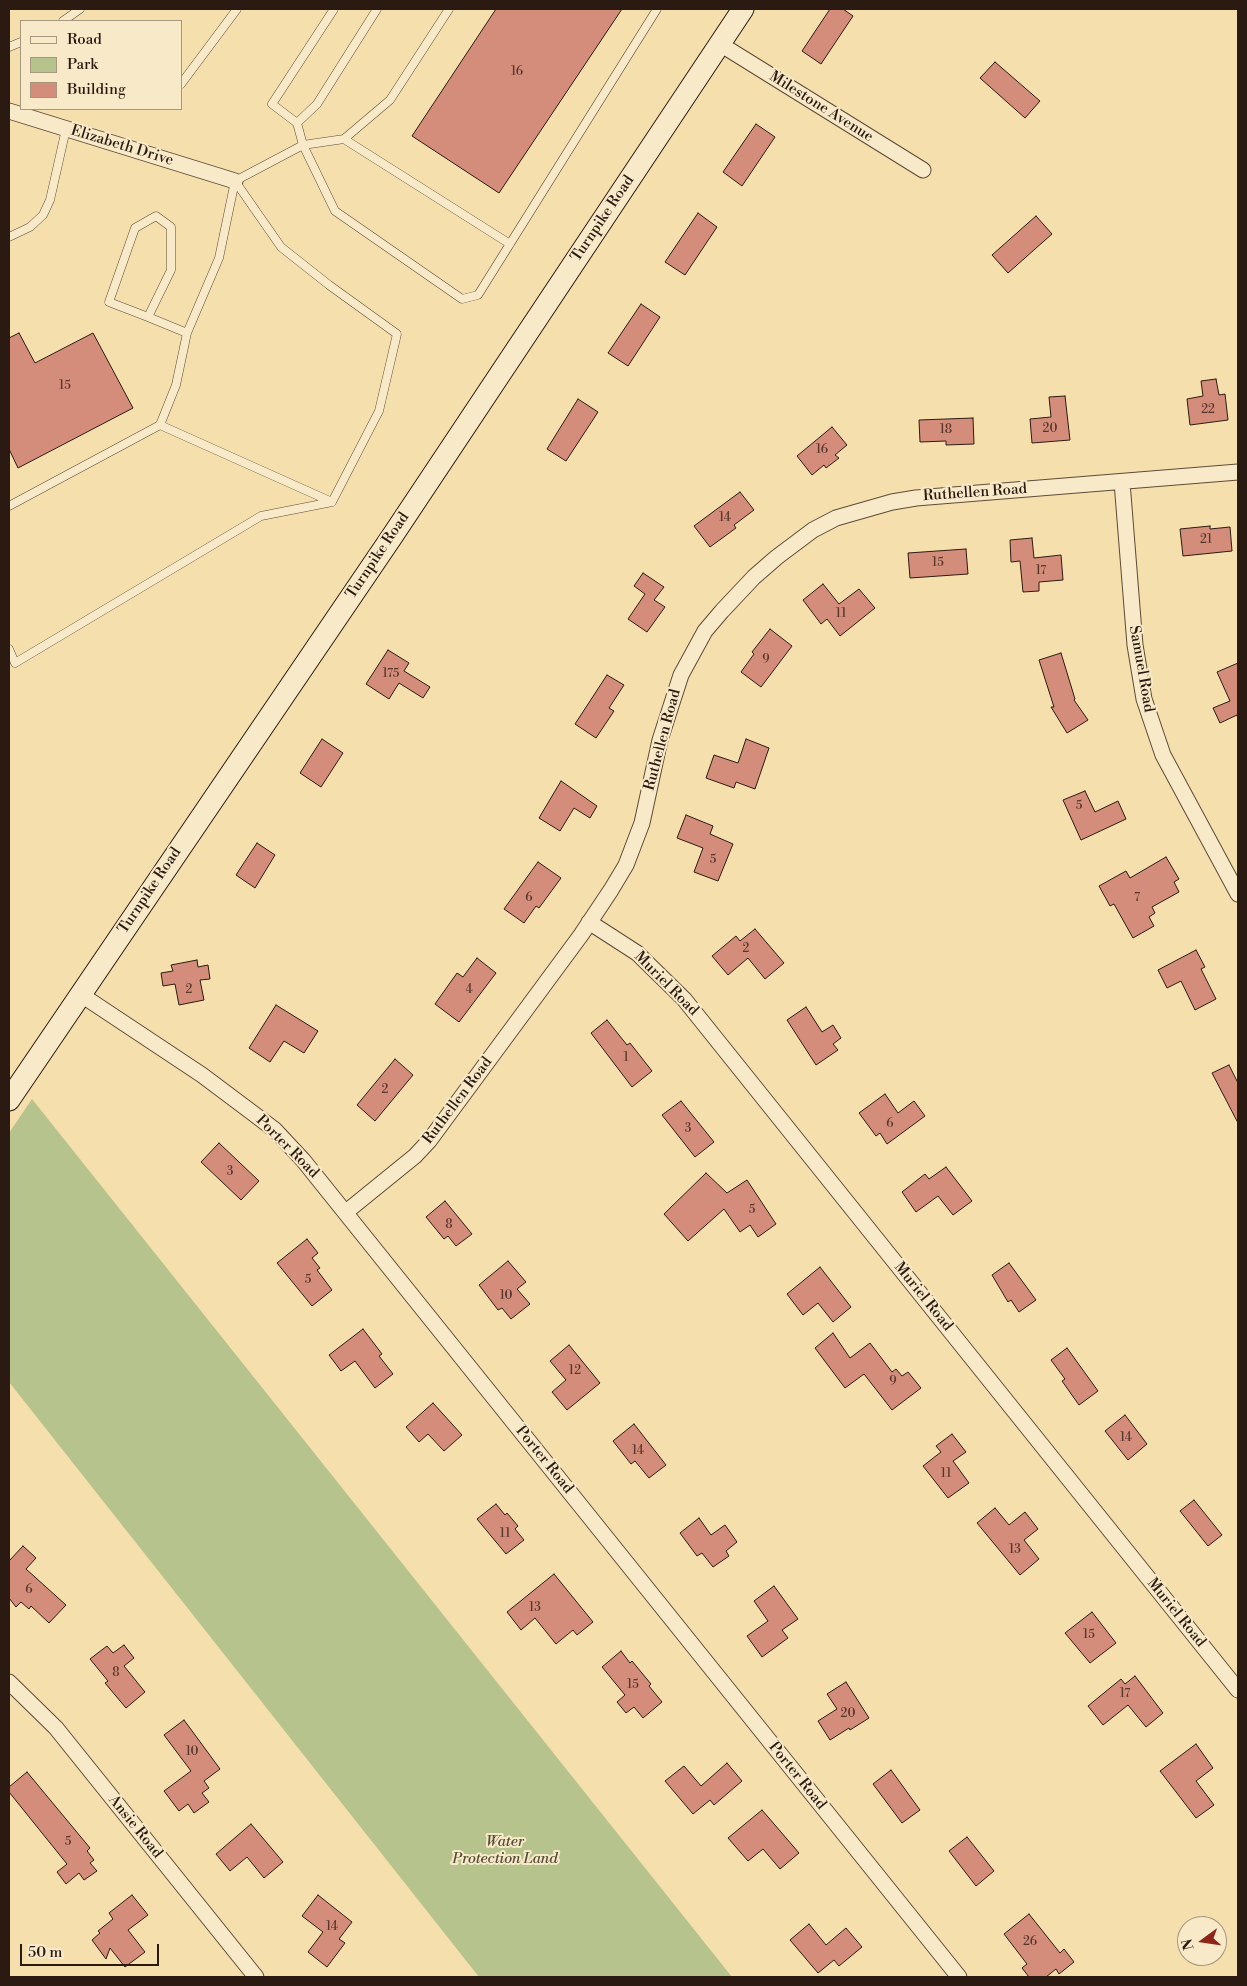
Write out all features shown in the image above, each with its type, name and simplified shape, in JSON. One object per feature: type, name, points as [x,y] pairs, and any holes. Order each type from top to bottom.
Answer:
[{"type":"main road","name":"Turnpike Road","points":[[9,1100],[391,538],[743,9]]},
{"type":"street","name":"Milestone Avenue","points":[[720,44],[923,170]]},
{"type":"street","name":"Elizabeth Drive","points":[[9,112],[235,181]]},
{"type":"street","name":"Ruthellen Road","points":[[346,1212],[415,1156],[429,1141],[589,922],[626,865],[635,844],[642,823],[668,709],[692,652],[705,631],[736,594],[777,557],[813,530],[836,518],[892,502],[916,498],[1238,472]]},
{"type":"street","name":"Samuel Road","points":[[1122,482],[1135,645],[1144,699],[1164,755],[1238,894]]},
{"type":"street","name":"Muriel Road","points":[[589,922],[637,953],[684,999],[1238,1690]]},
{"type":"street","name":"Porter Road","points":[[80,994],[202,1075],[275,1130],[303,1160],[959,1977]]},
{"type":"street","name":"Ansie Road","points":[[11,1689],[56,1728],[256,1977]]},
{"type":"lane","points":[[64,20],[80,9]]},
{"type":"lane","points":[[182,83],[237,9]]},
{"type":"lane","points":[[334,9],[272,104],[297,123],[303,145],[335,211],[462,300],[478,295],[657,9]]},
{"type":"lane","points":[[297,123],[317,104],[377,9]]},
{"type":"lane","points":[[9,506],[160,425],[176,385],[187,333],[218,258],[235,181],[303,145],[344,139],[390,100],[449,9]]},
{"type":"lane","points":[[9,238],[30,227],[43,215],[50,200],[66,128]]},
{"type":"lane","points":[[344,139],[510,244]]},
{"type":"lane","points":[[235,181],[281,247],[329,285],[398,334],[379,412],[332,502]]},
{"type":"lane","points":[[148,318],[171,270],[171,226],[156,216],[135,228],[109,302],[148,318],[187,333]]},
{"type":"lane","points":[[160,425],[332,502]]},
{"type":"lane","points":[[9,649],[12,664],[261,516],[332,502]]},
{"type":"green space","name":"Water Protection Land","points":[[32,1099],[732,1977],[479,1977],[9,1382],[9,1133]]},
{"type":"building","points":[[496,9],[622,9],[499,193],[412,136]]},
{"type":"building","points":[[830,9],[843,9],[853,16],[821,64],[802,51]]},
{"type":"building","points":[[995,62],[1040,101],[1025,118],[980,78]]},
{"type":"building","points":[[756,124],[775,137],[742,186],[723,172]]},
{"type":"building","points":[[698,213],[717,227],[685,275],[665,262]]},
{"type":"building","points":[[1036,216],[1052,234],[1008,273],[992,255]]},
{"type":"building","points":[[641,304],[660,317],[628,366],[608,353]]},
{"type":"building","points":[[19,333],[35,363],[93,333],[133,408],[18,468],[9,449],[9,338]]},
{"type":"building","points":[[1216,379],[1219,395],[1225,394],[1228,420],[1190,425],[1187,399],[1203,396],[1201,381]]},
{"type":"building","points":[[1065,396],[1070,440],[1032,443],[1030,419],[1051,417],[1049,397]]},
{"type":"building","points":[[578,399],[598,412],[566,461],[547,449]]},
{"type":"building","points":[[973,418],[974,444],[946,445],[946,441],[920,442],[919,420]]},
{"type":"building","points":[[832,427],[847,445],[835,455],[839,458],[826,468],[824,465],[812,475],[797,456]]},
{"type":"building","points":[[740,492],[754,510],[734,525],[736,528],[710,547],[694,526]]},
{"type":"building","points":[[1210,526],[1210,529],[1230,527],[1232,551],[1183,556],[1180,529]]},
{"type":"building","points":[[1032,538],[1034,558],[1061,555],[1063,580],[1039,582],[1039,591],[1023,592],[1020,561],[1011,562],[1010,540]]},
{"type":"building","points":[[966,549],[968,574],[910,578],[908,553]]},
{"type":"building","points":[[643,573],[664,587],[654,600],[665,607],[647,632],[628,619],[645,594],[634,586]]},
{"type":"building","points":[[823,584],[839,604],[859,589],[875,608],[840,636],[827,619],[821,624],[803,600]]},
{"type":"building","points":[[770,629],[792,646],[761,687],[741,672],[754,654],[752,652]]},
{"type":"building","points":[[388,650],[409,663],[404,671],[430,687],[423,698],[399,683],[389,699],[366,684]]},
{"type":"building","points":[[1061,653],[1074,700],[1088,720],[1067,733],[1051,707],[1054,707],[1039,660]]},
{"type":"building","points":[[1238,663],[1238,719],[1237,715],[1220,723],[1213,708],[1230,701],[1217,672]]},
{"type":"building","points":[[607,675],[624,685],[609,708],[614,711],[596,738],[575,724]]},
{"type":"building","points":[[322,739],[343,753],[321,787],[300,773]]},
{"type":"building","points":[[746,739],[769,748],[755,789],[736,782],[734,788],[706,778],[714,755],[738,763]]},
{"type":"building","points":[[561,781],[597,806],[590,818],[574,808],[560,831],[539,818]]},
{"type":"building","points":[[1085,791],[1095,812],[1118,801],[1126,819],[1081,840],[1063,800]]},
{"type":"building","points":[[686,815],[713,826],[710,834],[733,844],[718,881],[694,872],[703,848],[677,838]]},
{"type":"building","points":[[257,843],[275,855],[255,888],[236,875]]},
{"type":"building","points":[[1166,857],[1179,879],[1174,882],[1179,892],[1152,907],[1155,913],[1149,917],[1154,926],[1133,938],[1114,904],[1110,906],[1099,886],[1126,871],[1130,878]]},
{"type":"building","points":[[538,862],[561,878],[539,908],[536,906],[524,923],[504,909]]},
{"type":"building","points":[[755,929],[784,963],[765,979],[748,958],[728,975],[712,956],[736,936],[740,941]]},
{"type":"building","points":[[1196,950],[1205,967],[1201,969],[1216,999],[1195,1010],[1181,981],[1167,988],[1158,970]]},
{"type":"building","points":[[477,958],[496,973],[459,1022],[435,1004],[457,973],[463,977]]},
{"type":"building","points":[[197,960],[198,967],[208,965],[210,979],[200,980],[204,1000],[179,1005],[175,984],[163,986],[161,973],[173,971],[171,965]]},
{"type":"building","points":[[276,1005],[318,1031],[304,1053],[284,1041],[270,1062],[249,1048]]},
{"type":"building","points":[[806,1007],[822,1032],[833,1025],[841,1038],[833,1044],[838,1050],[816,1065],[787,1020]]},
{"type":"building","points":[[607,1020],[627,1045],[630,1043],[652,1071],[632,1087],[591,1033]]},
{"type":"building","points":[[395,1059],[413,1075],[375,1121],[357,1105]]},
{"type":"building","points":[[1229,1065],[1238,1083],[1238,1123],[1212,1073]]},
{"type":"building","points":[[885,1094],[898,1113],[914,1101],[925,1116],[887,1144],[880,1133],[876,1136],[859,1113]]},
{"type":"building","points":[[681,1101],[714,1142],[695,1157],[662,1115]]},
{"type":"building","points":[[219,1143],[259,1181],[241,1200],[201,1162]]},
{"type":"building","points":[[946,1167],[972,1201],[953,1215],[938,1196],[916,1212],[902,1192],[925,1174],[929,1179]]},
{"type":"building","points":[[706,1173],[727,1193],[747,1180],[776,1224],[758,1237],[750,1225],[740,1232],[724,1209],[688,1241],[664,1214]]},
{"type":"building","points":[[445,1201],[472,1234],[456,1246],[448,1236],[444,1239],[426,1217]]},
{"type":"building","points":[[307,1239],[318,1253],[312,1258],[320,1268],[317,1270],[332,1290],[312,1306],[277,1263]]},
{"type":"building","points":[[508,1261],[526,1282],[517,1289],[530,1304],[511,1319],[502,1308],[498,1310],[479,1285]]},
{"type":"building","points":[[1009,1263],[1036,1300],[1019,1312],[1011,1300],[1008,1302],[992,1275]]},
{"type":"building","points":[[820,1267],[851,1307],[833,1322],[818,1303],[803,1315],[787,1294]]},
{"type":"building","points":[[363,1329],[382,1354],[379,1356],[393,1374],[375,1388],[355,1361],[341,1371],[329,1355]]},
{"type":"building","points":[[833,1333],[850,1358],[870,1343],[892,1372],[896,1369],[902,1376],[908,1372],[921,1388],[892,1410],[864,1374],[845,1388],[815,1348]]},
{"type":"building","points":[[569,1345],[600,1383],[567,1410],[552,1392],[566,1380],[550,1361]]},
{"type":"building","points":[[1067,1348],[1098,1391],[1079,1405],[1062,1381],[1065,1379],[1051,1360]]},
{"type":"building","points":[[433,1403],[462,1435],[444,1451],[428,1434],[419,1442],[406,1427]]},
{"type":"building","points":[[1125,1415],[1147,1444],[1128,1460],[1105,1431]]},
{"type":"building","points":[[634,1424],[666,1465],[649,1478],[635,1461],[631,1464],[613,1441]]},
{"type":"building","points":[[952,1434],[966,1452],[953,1461],[969,1483],[948,1498],[923,1466],[941,1452],[936,1446]]},
{"type":"building","points":[[1194,1500],[1222,1535],[1208,1546],[1180,1511]]},
{"type":"building","points":[[496,1504],[518,1526],[515,1529],[524,1540],[506,1554],[477,1519]]},
{"type":"building","points":[[995,1508],[1009,1525],[1025,1512],[1038,1529],[1024,1540],[1039,1559],[1020,1575],[977,1523]]},
{"type":"building","points":[[699,1518],[711,1535],[725,1525],[737,1542],[726,1551],[729,1556],[713,1567],[702,1553],[697,1556],[680,1533]]},
{"type":"building","points":[[23,1546],[36,1558],[26,1569],[66,1605],[49,1623],[31,1606],[29,1609],[21,1602],[16,1607],[9,1598],[9,1561]]},
{"type":"building","points":[[554,1574],[593,1622],[577,1635],[573,1630],[556,1644],[535,1618],[521,1630],[507,1612]]},
{"type":"building","points":[[774,1586],[798,1619],[782,1630],[788,1638],[762,1657],[747,1636],[768,1621],[754,1601]]},
{"type":"building","points":[[1092,1612],[1116,1643],[1090,1663],[1065,1633]]},
{"type":"building","points":[[124,1645],[134,1658],[124,1666],[145,1692],[126,1708],[105,1683],[108,1681],[90,1659],[107,1646],[113,1653]]},
{"type":"building","points":[[621,1651],[651,1684],[649,1686],[662,1702],[643,1718],[634,1707],[626,1713],[617,1702],[625,1695],[602,1667]]},
{"type":"building","points":[[1135,1676],[1163,1713],[1146,1727],[1128,1705],[1103,1725],[1088,1706],[1121,1679],[1125,1684]]},
{"type":"building","points":[[846,1682],[869,1718],[830,1740],[818,1721],[837,1709],[827,1694]]},
{"type":"building","points":[[184,1720],[220,1769],[204,1781],[209,1788],[202,1793],[209,1802],[194,1813],[188,1804],[179,1811],[164,1791],[191,1771],[164,1735]]},
{"type":"building","points":[[1196,1744],[1213,1768],[1196,1781],[1214,1805],[1196,1818],[1160,1771]]},
{"type":"building","points":[[727,1763],[742,1781],[714,1805],[710,1800],[693,1814],[665,1781],[684,1766],[701,1786]]},
{"type":"building","points":[[891,1770],[920,1810],[902,1823],[873,1784]]},
{"type":"building","points":[[27,1772],[90,1848],[87,1851],[94,1860],[90,1863],[97,1871],[84,1880],[79,1873],[66,1884],[57,1872],[67,1864],[9,1792],[9,1787]]},
{"type":"building","points":[[762,1810],[799,1853],[780,1869],[763,1849],[748,1861],[728,1838]]},
{"type":"building","points":[[251,1824],[283,1862],[264,1878],[247,1857],[230,1871],[216,1854]]},
{"type":"building","points":[[967,1837],[994,1871],[976,1886],[949,1851]]},
{"type":"building","points":[[132,1895],[148,1915],[128,1930],[145,1952],[125,1967],[110,1948],[106,1959],[92,1940],[100,1933],[98,1931],[113,1919],[109,1913]]},
{"type":"building","points":[[318,1895],[352,1922],[339,1939],[345,1943],[327,1967],[308,1952],[323,1932],[302,1916]]},
{"type":"building","points":[[1029,1914],[1060,1953],[1064,1949],[1074,1962],[1059,1974],[1056,1969],[1046,1977],[1029,1977],[1022,1968],[1027,1964],[1004,1934]]},
{"type":"building","points":[[809,1924],[826,1945],[846,1928],[862,1947],[839,1966],[834,1960],[818,1973],[790,1940]]}]
